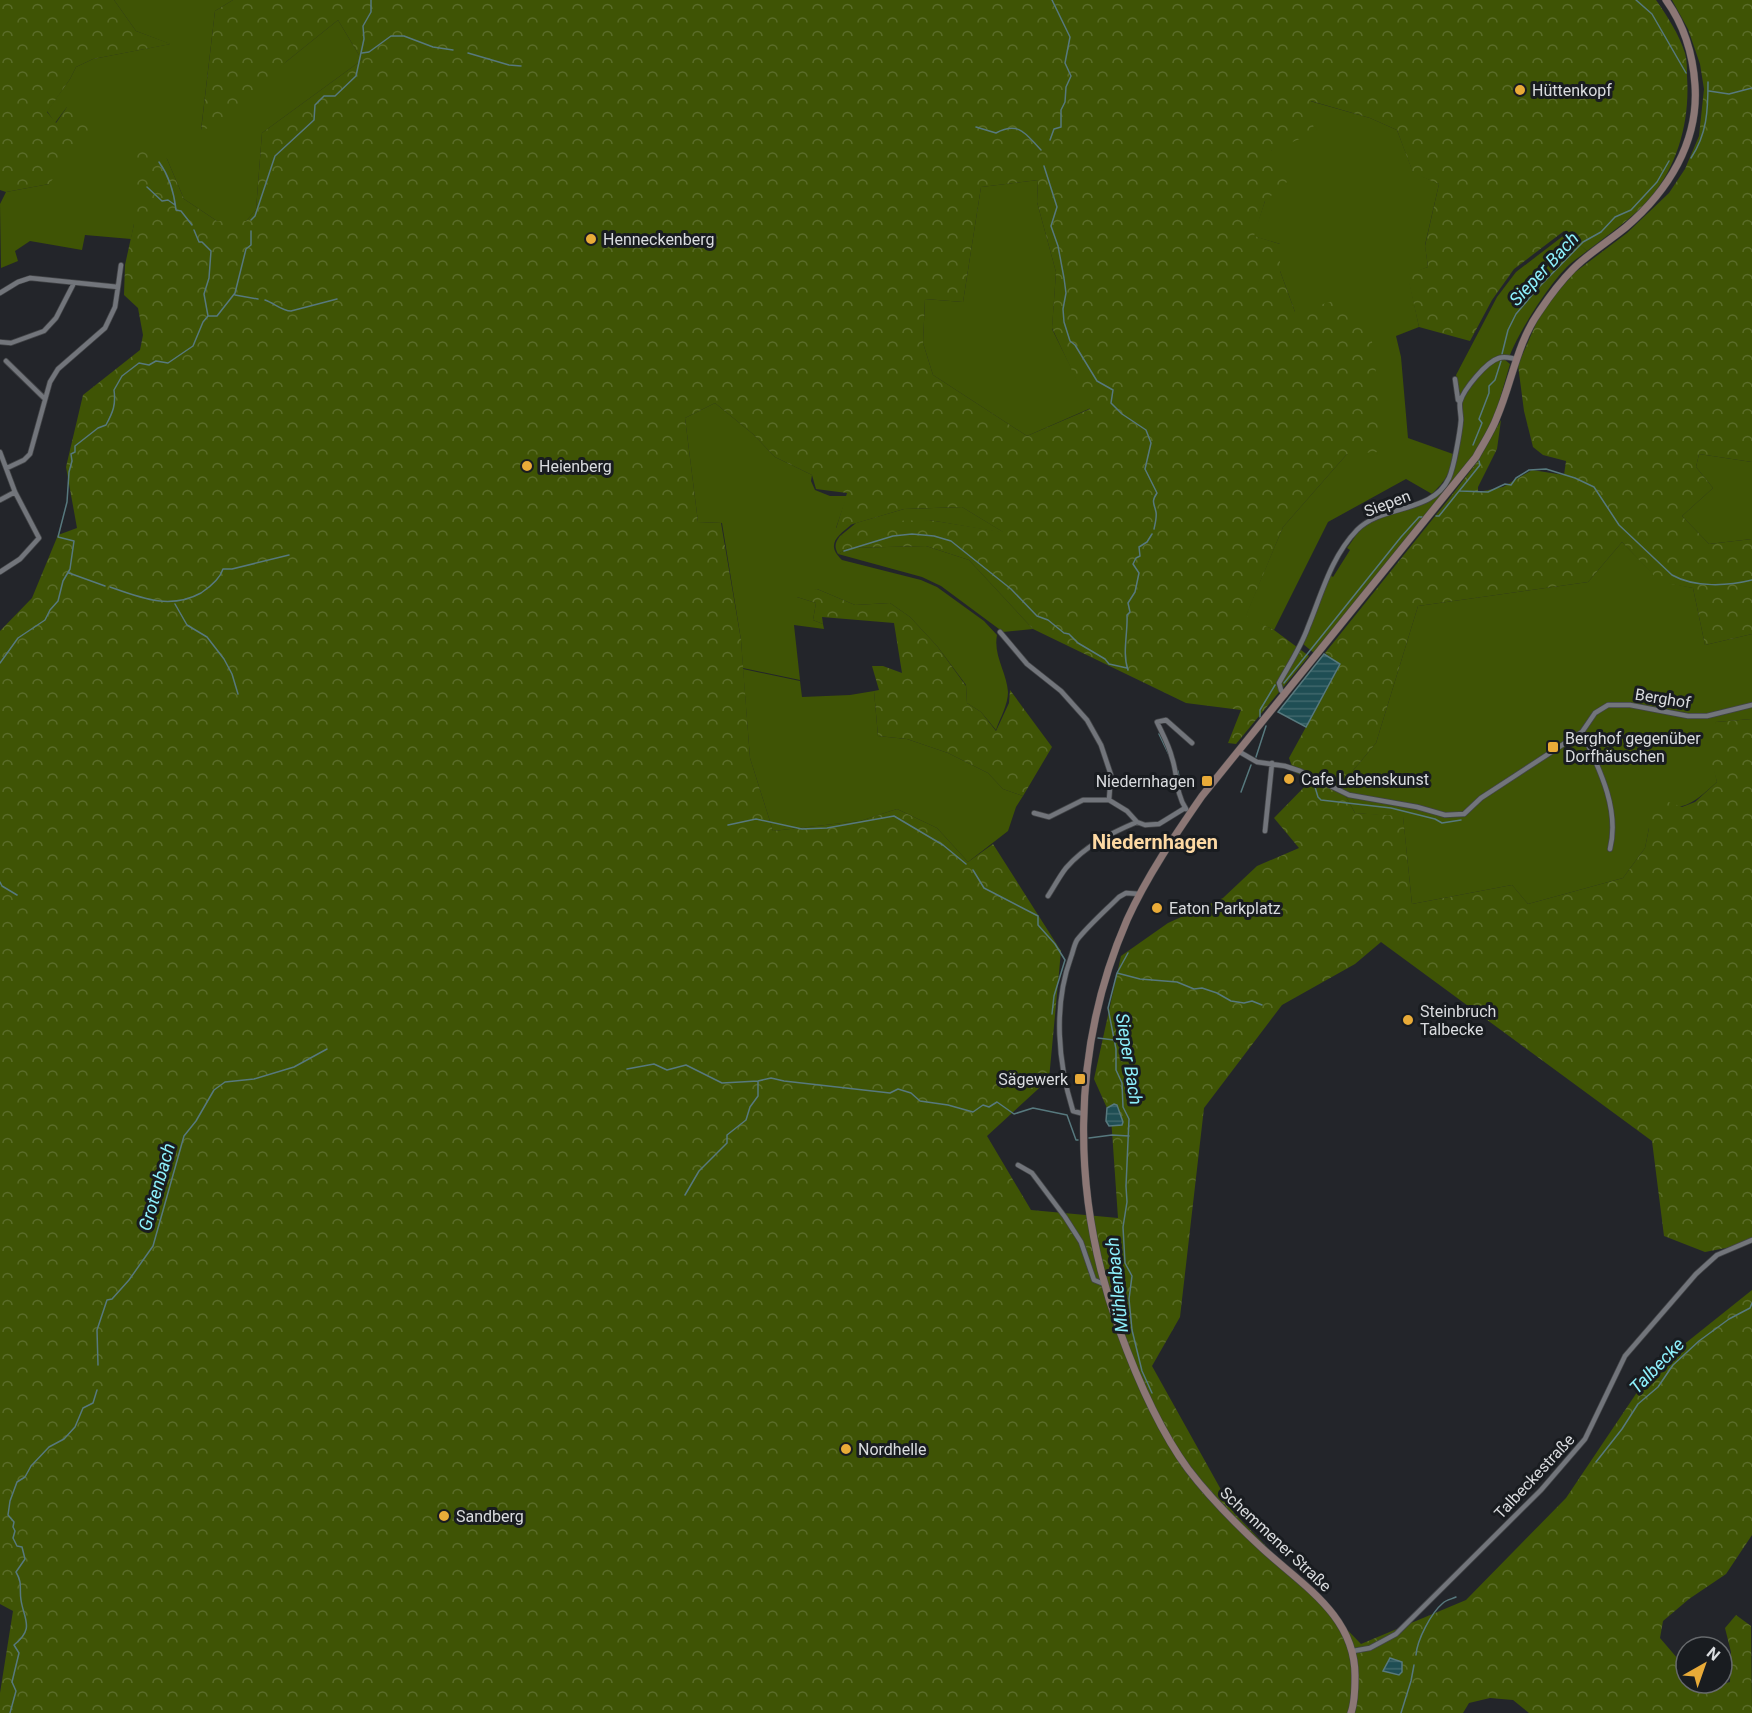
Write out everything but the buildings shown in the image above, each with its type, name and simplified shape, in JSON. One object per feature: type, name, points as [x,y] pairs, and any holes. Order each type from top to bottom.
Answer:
[{"type":"main road","name":"Schemmener Straße","points":[[1353,1651],[1346,1633],[1326,1604],[1223,1511],[1187,1467],[1154,1413],[1131,1362],[1104,1284],[1092,1235],[1087,1202],[1083,1154],[1088,1060],[1103,989],[1127,920],[1188,810],[1285,695],[1476,457],[1497,418],[1516,359],[1533,321],[1551,294],[1572,270],[1647,207],[1672,177],[1684,153],[1694,110],[1694,71],[1681,26],[1666,0]]},
{"type":"main road","points":[[1351,1713],[1355,1687],[1353,1651]]},
{"type":"street","points":[[7,468],[30,454],[50,382],[58,369],[105,328],[115,307],[121,265]]},
{"type":"street","points":[[0,293],[30,278],[118,287]]},
{"type":"street","points":[[0,342],[11,343],[45,332],[56,318],[74,283]]},
{"type":"street","name":"Siepen","points":[[1285,695],[1279,683],[1309,626],[1327,576],[1356,531],[1383,515],[1424,502],[1446,483],[1452,472],[1461,421],[1460,402],[1475,377],[1496,359],[1506,357],[1516,359]]},
{"type":"street","points":[[6,361],[45,399]]},
{"type":"street","points":[[1455,379],[1460,402]]},
{"type":"street","points":[[0,452],[15,492],[39,538],[20,560],[0,572]]},
{"type":"street","points":[[0,500],[15,492]]},
{"type":"street","points":[[1000,632],[1027,664],[1061,691],[1087,720],[1101,745],[1111,776],[1108,800]]},
{"type":"street","name":"Berghof","points":[[1272,764],[1300,771],[1349,795],[1456,816],[1468,811],[1481,798],[1582,732],[1595,713],[1608,705],[1630,705],[1688,716],[1707,716],[1752,705]]},
{"type":"street","points":[[1034,813],[1049,817],[1083,800],[1108,800],[1127,812],[1137,822],[1152,826],[1188,810],[1175,780],[1173,759],[1157,722],[1166,720],[1192,743]]},
{"type":"street","points":[[1582,732],[1609,798],[1614,822],[1614,835],[1610,849]]},
{"type":"street","points":[[1238,751],[1251,760],[1272,764],[1265,831]]},
{"type":"street","points":[[1047,896],[1066,868],[1085,850],[1103,837],[1137,822]]},
{"type":"street","points":[[1084,1114],[1073,1111],[1061,1053],[1058,1026],[1067,968],[1076,942],[1108,907],[1126,893],[1140,894]]},
{"type":"street","name":"Schemmener Straße","points":[[1018,1165],[1032,1173],[1065,1217],[1080,1242],[1094,1280],[1104,1284]]},
{"type":"street","name":"Talbeckestraße","points":[[1353,1651],[1370,1648],[1396,1634],[1541,1490],[1585,1439],[1625,1356],[1696,1275],[1717,1255],[1752,1240]]},
{"type":"green space","points":[[0,0],[114,0],[136,31],[171,44],[93,59],[76,67],[47,112],[56,123],[67,107],[93,126],[49,184],[6,192],[0,190]]},
{"type":"green space","points":[[114,0],[233,0],[215,11],[201,130],[338,20],[362,60],[262,133],[256,210],[246,221],[217,221],[184,199],[167,159],[134,149],[134,224],[131,239],[85,235],[82,250],[30,241],[15,251],[18,261],[1,268],[0,204],[6,192],[49,184],[67,107],[55,123],[47,111],[76,67],[93,59],[170,44],[136,31]]},
{"type":"green space","points":[[233,0],[1656,0],[1679,39],[1687,64],[1687,108],[1681,140],[1669,170],[1644,205],[1621,226],[1587,251],[1564,231],[1514,269],[1492,300],[1470,341],[1419,327],[1407,274],[1428,267],[1425,246],[1439,184],[1413,173],[1397,130],[1370,118],[1311,101],[1314,133],[1271,151],[1287,182],[1265,201],[1254,236],[1280,244],[1280,271],[1295,312],[1337,300],[1371,334],[1383,427],[1378,452],[1347,454],[1283,527],[1246,616],[1274,630],[1309,656],[1236,744],[1228,743],[1241,710],[1186,703],[1033,629],[969,560],[926,546],[848,548],[838,554],[836,545],[840,536],[888,521],[929,520],[1003,532],[962,507],[904,509],[836,529],[847,493],[816,489],[812,475],[775,457],[753,434],[715,403],[685,418],[698,522],[721,523],[741,640],[750,758],[773,831],[860,821],[897,809],[937,828],[968,862],[993,844],[1061,951],[1049,1079],[987,1136],[1031,1210],[1118,1218],[1111,1117],[1094,1079],[1121,956],[1168,923],[1223,898],[1257,866],[1299,848],[1274,818],[1311,780],[1294,772],[1289,758],[1340,665],[1325,653],[1478,461],[1501,420],[1497,449],[1478,487],[1478,492],[1503,487],[1532,470],[1564,475],[1566,461],[1543,455],[1533,447],[1524,411],[1518,365],[1538,319],[1555,295],[1574,273],[1627,233],[1669,193],[1685,169],[1699,136],[1704,89],[1700,64],[1688,29],[1672,0],[1752,0],[1752,462],[1699,454],[1696,467],[1713,488],[1682,516],[1709,544],[1752,539],[1752,634],[1705,645],[1693,588],[1660,582],[1622,542],[1588,582],[1418,606],[1376,743],[1340,786],[1355,813],[1403,816],[1412,904],[1512,885],[1528,904],[1623,878],[1645,848],[1649,828],[1649,810],[1655,797],[1682,807],[1695,802],[1717,782],[1707,746],[1716,722],[1752,719],[1752,1243],[1705,1252],[1664,1236],[1652,1141],[1381,942],[1355,964],[1282,1005],[1204,1108],[1180,1317],[1152,1366],[1234,1513],[1361,1644],[1466,1600],[1566,1498],[1652,1370],[1752,1290],[1752,1535],[1726,1574],[1689,1599],[1663,1621],[1660,1638],[1674,1654],[1674,1695],[1734,1695],[1734,1635],[1727,1635],[1725,1628],[1736,1615],[1751,1626],[1752,1713],[1529,1713],[1513,1700],[1490,1698],[1469,1703],[1463,1713],[0,1713],[0,1693],[13,1611],[0,1604],[0,631],[32,598],[58,535],[77,528],[66,467],[83,395],[140,350],[143,335],[138,308],[124,295],[125,265],[134,224],[134,149],[156,148],[167,159],[184,199],[217,221],[246,221],[256,210],[262,133],[362,60],[338,20],[287,61],[222,122],[201,131],[215,11]],"holes":[[[1038,180],[1037,202],[1056,272],[1052,328],[1090,409],[1027,436],[933,375],[923,343],[925,299],[963,302],[981,187]]]},
{"type":"green space","points":[[1310,101],[1370,118],[1397,130],[1413,172],[1439,184],[1425,245],[1428,267],[1408,275],[1419,327],[1396,336],[1401,357],[1408,438],[1453,454],[1447,476],[1432,494],[1406,479],[1328,522],[1274,630],[1245,617],[1283,527],[1347,454],[1280,271],[1280,244],[1253,236],[1265,201],[1271,151]]},
{"type":"green space","points":[[1038,180],[1037,202],[1056,272],[1052,329],[1091,408],[1027,436],[933,375],[923,343],[925,299],[963,302],[981,187]]},
{"type":"green space","points":[[1567,233],[1587,251],[1561,273],[1544,295],[1510,355],[1500,355],[1490,360],[1463,395],[1460,395],[1456,375],[1497,297],[1516,272]]},
{"type":"green space","points":[[1504,359],[1510,364],[1495,416],[1473,456],[1314,653],[1303,644],[1330,575],[1333,577],[1350,550],[1347,548],[1366,525],[1421,504],[1440,493],[1453,471],[1461,434],[1461,403],[1485,370],[1490,365]]},
{"type":"green space","points":[[715,403],[753,434],[775,457],[812,475],[811,481],[815,490],[830,496],[847,496],[836,528],[852,524],[838,536],[834,545],[834,549],[842,560],[921,580],[937,587],[984,621],[997,635],[998,657],[1008,697],[996,730],[981,712],[967,703],[966,685],[937,646],[910,617],[890,603],[855,605],[817,589],[797,597],[816,603],[813,620],[823,624],[824,629],[794,625],[800,680],[743,668],[741,640],[722,523],[698,522],[685,418]]},
{"type":"green space","points":[[1699,454],[1752,462],[1752,539],[1709,544],[1682,516],[1713,488],[1696,467]]},
{"type":"green space","points":[[962,507],[1005,533],[929,520],[840,536],[856,523],[904,509]]},
{"type":"green space","points":[[1622,542],[1660,581],[1693,588],[1705,645],[1752,634],[1752,719],[1716,722],[1714,768],[1717,782],[1686,805],[1649,810],[1649,828],[1645,848],[1623,878],[1528,904],[1512,885],[1412,904],[1403,817],[1355,813],[1340,786],[1376,743],[1418,606],[1588,582]]},
{"type":"green space","points":[[926,546],[969,560],[1033,629],[1003,632],[941,586],[922,577],[838,554],[848,548]]},
{"type":"green space","points":[[817,589],[855,605],[890,603],[910,617],[937,646],[966,686],[967,703],[981,712],[996,731],[1009,703],[1010,690],[1052,747],[1023,796],[1003,789],[988,773],[948,753],[907,739],[878,736],[874,691],[879,690],[872,666],[883,666],[902,673],[894,623],[822,617],[823,624],[813,620],[816,603],[797,597],[797,591]]},
{"type":"green space","points":[[743,669],[800,681],[802,697],[850,695],[874,691],[878,736],[907,739],[948,753],[988,773],[1003,789],[1023,796],[1016,807],[1008,831],[968,862],[937,828],[897,809],[860,821],[773,831],[750,758]]},
{"type":"water","points":[[1324,654],[1340,664],[1306,727],[1278,712]]},
{"type":"water","points":[[1114,1104],[1117,1105],[1123,1122],[1122,1125],[1109,1126],[1106,1121],[1107,1108]]},
{"type":"water","points":[[1390,1658],[1402,1662],[1402,1672],[1399,1675],[1383,1671]]},
{"type":"waterway","points":[[251,220],[255,216],[275,156],[314,120],[315,105],[324,96],[335,96],[356,76],[364,39],[363,26],[371,12],[371,0]]},
{"type":"waterway","points":[[1050,140],[1054,129],[1061,127],[1061,110],[1071,76],[1065,63],[1070,37],[1052,0]]},
{"type":"waterway","name":"Sieper Bach","points":[[1636,0],[1652,14],[1686,73]]},
{"type":"waterway","points":[[362,53],[369,52],[391,36],[404,36],[433,47],[453,50]]},
{"type":"waterway","points":[[468,53],[509,65],[521,66]]},
{"type":"waterway","name":"Sieper Bach","points":[[1691,158],[1706,122],[1708,82]]},
{"type":"waterway","points":[[1709,91],[1729,94],[1752,88]]},
{"type":"waterway","points":[[976,127],[996,133],[1004,129],[1017,129],[1027,135],[1041,150]]},
{"type":"waterway","name":"Sieper Bach","points":[[1502,354],[1508,330],[1516,314],[1537,289],[1583,242],[1601,232],[1615,217],[1631,210],[1657,182],[1669,161]]},
{"type":"waterway","points":[[159,162],[171,185],[176,210],[181,211],[192,225]]},
{"type":"waterway","points":[[1044,166],[1057,207],[1051,226],[1058,246],[1064,278],[1066,293],[1063,309],[1064,322],[1070,341],[1075,345],[1097,381],[1113,390],[1111,403],[1122,414],[1146,430],[1151,443],[1145,469],[1157,493],[1154,501],[1156,514],[1154,529]]},
{"type":"waterway","points":[[147,187],[162,201],[168,200],[175,205]]},
{"type":"waterway","points":[[194,230],[199,242],[211,251],[209,278],[204,294],[208,316]]},
{"type":"waterway","points":[[0,663],[18,638],[45,620],[58,601],[63,581],[70,569],[74,541],[58,537],[67,502],[71,454],[75,452],[75,446],[98,428],[106,425],[115,400],[114,390],[122,376],[139,363],[149,365],[156,361],[168,363],[193,346],[203,322],[208,316],[217,316],[235,293],[246,249],[251,245],[251,231]]},
{"type":"waterway","points":[[235,295],[258,299]]},
{"type":"waterway","points":[[265,300],[284,310],[291,311],[337,299]]},
{"type":"waterway","name":"Sieper Bach","points":[[1473,445],[1482,423],[1479,419],[1489,393],[1489,386],[1495,380],[1501,361]]},
{"type":"waterway","name":"Sieper Bach","points":[[1436,516],[1439,516],[1480,465],[1479,461]]},
{"type":"waterway","points":[[1460,491],[1488,492],[1505,484],[1511,485],[1516,478],[1529,470],[1546,469],[1594,487],[1619,525],[1672,575],[1691,582],[1712,585],[1752,580]]},
{"type":"waterway","name":"Sieper Bach","points":[[1284,683],[1401,537],[1419,517],[1422,517]]},
{"type":"waterway","points":[[844,551],[893,536],[912,534],[934,536],[951,541],[1011,589],[1037,616],[1048,620],[1109,664],[1127,668]]},
{"type":"waterway","points":[[1128,670],[1125,650],[1127,615],[1130,612],[1128,603],[1135,592],[1139,573],[1133,564],[1140,556],[1139,547],[1147,542],[1152,534]]},
{"type":"waterway","points":[[110,587],[144,598],[178,601],[204,591],[217,579],[223,569],[232,569],[289,555]]},
{"type":"waterway","points":[[69,573],[105,586]]},
{"type":"waterway","points":[[175,604],[187,625],[207,637],[224,659],[232,674],[238,694]]},
{"type":"waterway","name":"Sieper Bach","points":[[1260,717],[1260,710],[1275,685]]},
{"type":"waterway","name":"Sieper Bach","points":[[1256,757],[1266,726]]},
{"type":"waterway","points":[[1159,734],[1170,757]]},
{"type":"waterway","name":"Sieper Bach","points":[[1241,792],[1251,765]]},
{"type":"waterway","points":[[1178,771],[1181,789]]},
{"type":"waterway","points":[[1301,777],[1315,787],[1321,800],[1391,808],[1435,819],[1442,823],[1461,820]]},
{"type":"waterway","points":[[728,825],[756,819],[802,829],[827,828],[894,816],[943,845],[966,864]]},
{"type":"waterway","points":[[973,870],[984,888],[1038,916],[1038,925],[1055,944],[1065,960],[1054,996],[1052,1014]]},
{"type":"waterway","points":[[0,882],[2,886],[17,895]]},
{"type":"waterway","name":"Mühlenbach","points":[[1128,953],[1117,973],[1108,1008],[1116,1049],[1116,1070],[1122,1083],[1123,1107],[1129,1119],[1127,1202],[1123,1227],[1125,1263],[1132,1276],[1129,1299],[1132,1330],[1142,1371],[1152,1393]]},
{"type":"waterway","points":[[1117,973],[1140,979],[1177,982],[1194,989],[1202,988],[1217,993],[1231,1001],[1244,1003],[1252,1001],[1262,1005]]},
{"type":"waterway","points":[[1098,1038],[1114,1040]]},
{"type":"waterway","name":"Grotenbach","points":[[98,1365],[97,1330],[107,1300],[112,1299],[129,1280],[153,1246],[184,1136],[196,1121],[214,1090],[225,1082],[254,1079],[294,1067],[327,1049]]},
{"type":"waterway","points":[[627,1069],[654,1064],[667,1070],[686,1065],[722,1083],[771,1078],[890,1093],[898,1089],[911,1093],[920,1101],[973,1112],[983,1105],[989,1107],[997,1102],[1014,1114],[1033,1108],[1067,1115],[1076,1140],[1078,1140]]},
{"type":"waterway","points":[[685,1195],[699,1171],[727,1143],[727,1135],[746,1120],[750,1107],[758,1096],[758,1082]]},
{"type":"waterway","points":[[1089,1138],[1112,1135],[1129,1136]]},
{"type":"waterway","name":"Talbecke","points":[[1596,1462],[1638,1404],[1658,1387],[1673,1365],[1699,1341],[1729,1319],[1750,1308],[1752,1303]]},
{"type":"waterway","name":"Grotenbach","points":[[10,1713],[16,1691],[12,1682],[19,1653],[14,1645],[26,1629],[20,1583],[16,1572],[25,1559],[22,1547],[17,1546],[13,1538],[14,1522],[8,1515],[10,1501],[17,1482],[25,1477],[31,1466],[49,1447],[64,1439],[75,1427],[83,1408],[93,1403],[97,1390]]},
{"type":"waterway","name":"Talbecke","points":[[1416,1655],[1429,1620],[1438,1607],[1456,1597]]},
{"type":"waterway","name":"Talbecke","points":[[1401,1713],[1414,1665]]},
{"type":"place","name":"Hüttenkopf","points":[[1520,90]]},
{"type":"place","name":"Henneckenberg","points":[[591,239]]},
{"type":"place","name":"Heienberg","points":[[527,466]]},
{"type":"place","name":"Berghof gegenüber Dorfhäuschen","points":[[1553,747]]},
{"type":"place","name":"Cafe Lebenskunst","points":[[1289,779]]},
{"type":"place","name":"Niedernhagen","points":[[1207,781]]},
{"type":"place","name":"Eaton Parkplatz","points":[[1157,908]]},
{"type":"place","name":"Steinbruch Talbecke","points":[[1408,1020]]},
{"type":"place","name":"Sägewerk","points":[[1080,1079]]},
{"type":"place","name":"Nordhelle","points":[[846,1449]]},
{"type":"place","name":"Sandberg","points":[[444,1516]]},
{"type":"district","name":"Niedernhagen","points":[[1155,842]]}]
